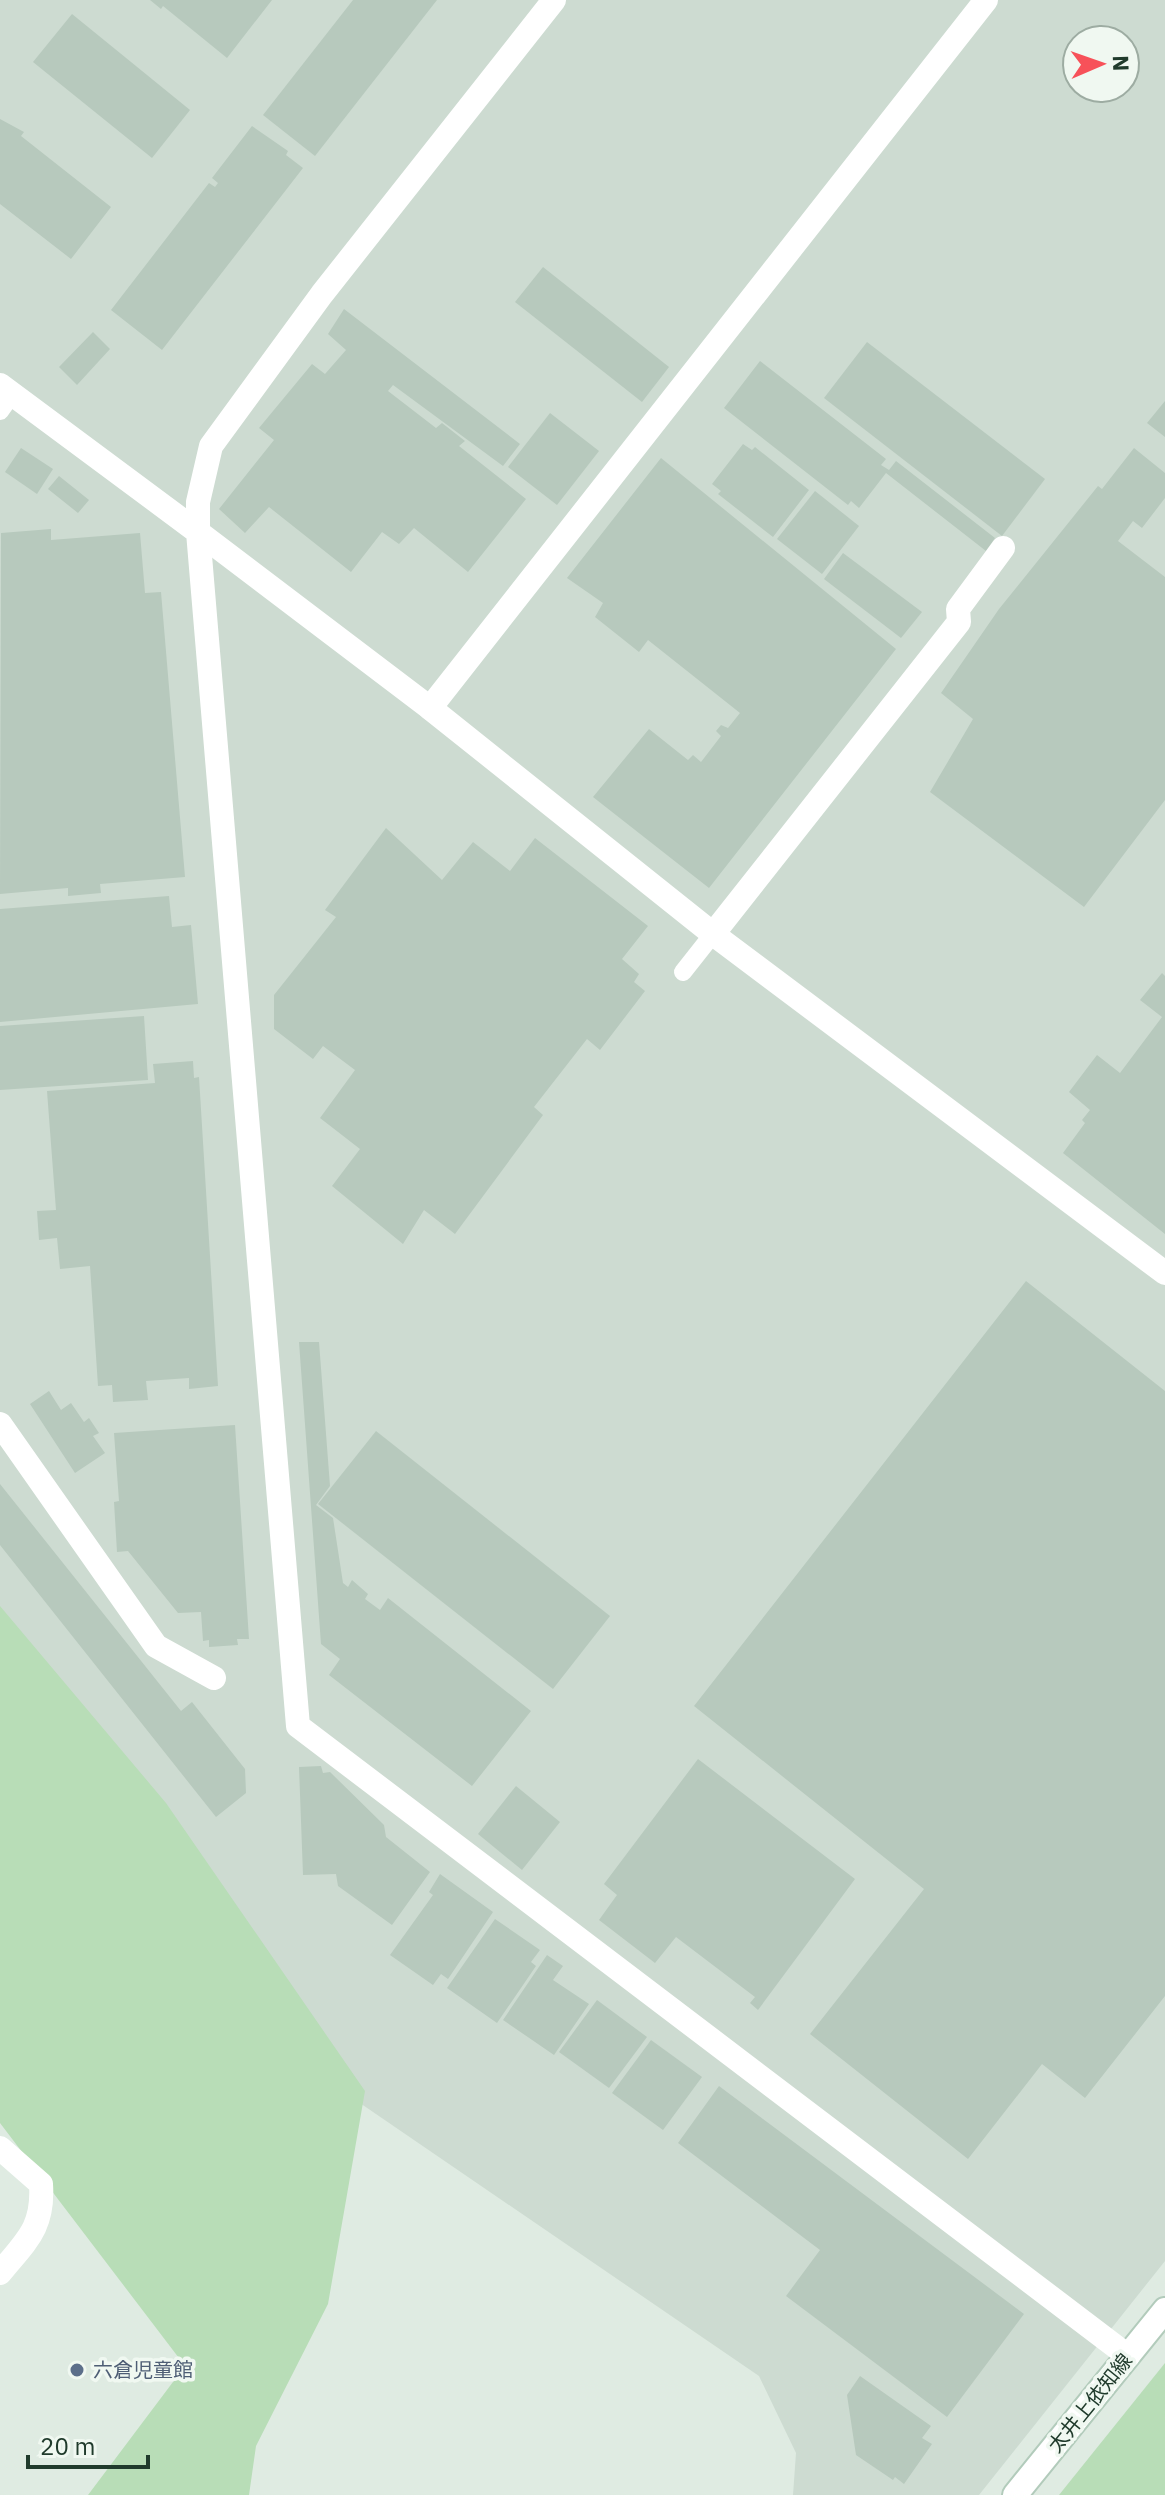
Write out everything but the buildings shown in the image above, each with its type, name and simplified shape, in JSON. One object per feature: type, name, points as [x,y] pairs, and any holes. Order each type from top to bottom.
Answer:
[{"type":"street","points":[[554,0],[322,294],[211,446],[198,502],[198,532],[298,1726],[1128,2356]]},
{"type":"street","points":[[430,708],[986,0]]},
{"type":"street","points":[[4,397],[198,532],[430,708],[713,934],[1165,1273]]},
{"type":"street","points":[[713,934],[959,622],[958,609],[1003,548]]},
{"type":"street","points":[[0,1424],[156,1646],[214,1678]]},
{"type":"street","points":[[0,2148],[41,2184],[43,2208],[36,2229],[0,2273]]},
{"type":"street","name":"太井上依知線","points":[[1015,2495],[1165,2310]]},
{"type":"lane","points":[[683,972],[713,934]]},
{"type":"shaded area","points":[[0,0],[1165,0],[1165,2261],[979,2495],[793,2495],[796,2453],[759,2376],[281,2049],[0,1717]]},
{"type":"green space","points":[[0,1606],[166,1803],[365,2091],[328,2304],[256,2446],[249,2495],[88,2495],[185,2366],[0,2123]]},
{"type":"green space","points":[[1165,2363],[1165,2495],[1059,2495]]},
{"type":"place","name":"六倉児童館","points":[[77,2370]]}]
